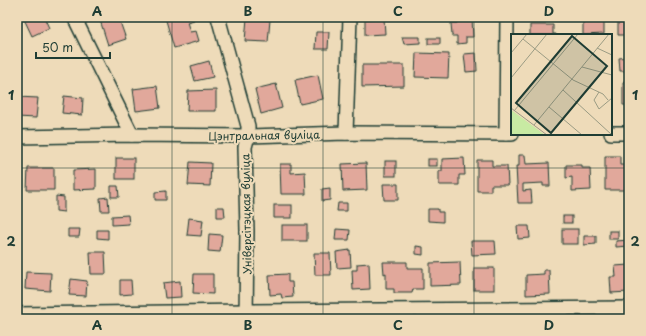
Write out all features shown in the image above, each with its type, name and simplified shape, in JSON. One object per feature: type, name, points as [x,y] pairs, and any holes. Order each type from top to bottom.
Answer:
[{"type":"street","points":[[74,17],[132,135]]},
{"type":"street","name":"Універсітэцкая вуліца","points":[[218,17],[248,126],[248,136],[245,147],[247,232],[246,315]]},
{"type":"street","points":[[346,133],[350,17]]},
{"type":"street","points":[[507,17],[509,134]]},
{"type":"street","name":"Цэнтральная вуліца","points":[[17,137],[132,135],[248,136],[346,133],[509,134]]},
{"type":"street","points":[[612,133],[629,133]]},
{"type":"street","points":[[17,314],[246,315],[629,308]]},
{"type":"building","points":[[28,17],[44,17],[49,28],[32,36],[24,19]]},
{"type":"building","points":[[99,17],[124,17],[119,19],[126,39],[108,45]]},
{"type":"building","points":[[165,17],[193,17],[194,20],[187,22],[190,32],[196,31],[199,41],[174,48]]},
{"type":"building","points":[[456,17],[472,17],[473,37],[466,37],[466,43],[457,44],[457,36],[452,36],[451,23],[457,23]]},
{"type":"building","points":[[583,17],[604,17],[604,34],[583,34]]},
{"type":"building","points":[[623,17],[629,17],[629,43],[625,43],[625,35],[618,35],[618,21],[623,21]]},
{"type":"building","points":[[247,18],[270,20],[268,42],[245,41]]},
{"type":"building","points":[[384,18],[385,34],[365,35],[365,19]]},
{"type":"building","points":[[530,25],[553,25],[553,34],[530,34]]},
{"type":"building","points":[[316,32],[329,32],[328,49],[315,49]]},
{"type":"building","points":[[402,37],[420,37],[420,43],[404,44]]},
{"type":"building","points":[[428,38],[440,38],[440,44],[428,44]]},
{"type":"building","points":[[416,53],[449,54],[448,78],[415,77]]},
{"type":"building","points":[[476,53],[477,71],[466,72],[464,54]]},
{"type":"building","points":[[628,57],[629,71],[620,71],[619,58]]},
{"type":"building","points":[[209,61],[213,77],[195,81],[191,66]]},
{"type":"building","points":[[362,65],[404,65],[404,86],[362,87]]},
{"type":"building","points":[[318,75],[323,99],[300,104],[295,80]]},
{"type":"building","points":[[628,78],[629,105],[623,105],[623,82]]},
{"type":"building","points":[[276,84],[282,108],[261,114],[255,89]]},
{"type":"building","points":[[157,86],[160,108],[136,111],[133,89]]},
{"type":"building","points":[[216,90],[216,111],[187,111],[188,91]]},
{"type":"building","points":[[64,96],[83,98],[82,115],[62,113]]},
{"type":"building","points":[[17,97],[38,98],[36,118],[17,117]]},
{"type":"building","points":[[519,155],[525,155],[526,164],[549,163],[550,186],[543,186],[543,183],[523,184],[523,191],[531,190],[532,203],[518,203],[516,166],[519,166]]},
{"type":"building","points":[[605,156],[620,156],[620,165],[629,165],[629,190],[605,190]]},
{"type":"building","points":[[116,158],[134,158],[134,179],[116,179]]},
{"type":"building","points":[[464,158],[465,175],[459,175],[459,185],[439,185],[439,171],[442,171],[442,159]]},
{"type":"building","points":[[428,159],[437,159],[437,166],[428,166]]},
{"type":"building","points":[[477,160],[492,160],[492,166],[507,166],[508,185],[491,185],[491,191],[477,191]]},
{"type":"building","points":[[385,161],[396,161],[396,176],[385,176]]},
{"type":"building","points":[[190,162],[211,163],[210,186],[188,185]]},
{"type":"building","points":[[366,163],[367,190],[343,191],[342,164]]},
{"type":"building","points":[[280,164],[291,164],[291,173],[305,172],[306,194],[281,194]]},
{"type":"building","points":[[566,165],[582,165],[582,168],[590,168],[591,190],[572,191],[572,177],[566,178]]},
{"type":"building","points":[[28,168],[54,168],[54,190],[27,190]]},
{"type":"building","points":[[96,169],[96,189],[73,190],[73,170]]},
{"type":"building","points":[[383,184],[398,184],[398,200],[384,200]]},
{"type":"building","points":[[111,186],[118,186],[119,197],[111,197]]},
{"type":"building","points":[[330,188],[330,200],[322,201],[322,189]]},
{"type":"building","points":[[166,191],[166,200],[155,200],[155,192]]},
{"type":"building","points":[[56,196],[64,197],[64,212],[56,211]]},
{"type":"building","points":[[108,197],[109,211],[101,211],[100,198]]},
{"type":"building","points":[[338,203],[347,203],[347,211],[337,211]]},
{"type":"building","points":[[274,205],[292,205],[292,218],[274,218]]},
{"type":"building","points":[[217,207],[224,207],[225,217],[217,217]]},
{"type":"building","points":[[428,209],[438,209],[438,212],[443,212],[443,222],[428,221]]},
{"type":"building","points":[[128,215],[129,224],[112,225],[112,216]]},
{"type":"building","points":[[563,216],[572,216],[572,223],[563,223]]},
{"type":"building","points":[[189,218],[203,220],[201,236],[187,235]]},
{"type":"building","points":[[282,225],[307,225],[307,241],[282,241]]},
{"type":"building","points":[[517,226],[529,226],[530,238],[518,239]]},
{"type":"building","points":[[68,229],[80,229],[79,237],[68,237]]},
{"type":"building","points":[[336,229],[350,230],[349,240],[335,240]]},
{"type":"building","points":[[562,229],[578,229],[578,244],[562,244]]},
{"type":"building","points":[[97,230],[108,230],[108,239],[97,238]]},
{"type":"building","points":[[609,231],[618,231],[618,239],[609,239]]},
{"type":"building","points":[[209,234],[222,235],[220,252],[208,251]]},
{"type":"building","points":[[584,236],[596,236],[596,244],[584,245]]},
{"type":"building","points":[[629,240],[629,246],[616,247],[616,241]]},
{"type":"building","points":[[471,241],[495,241],[496,254],[472,255]]},
{"type":"building","points":[[416,246],[423,247],[423,255],[416,254]]},
{"type":"building","points":[[350,250],[351,267],[337,268],[336,252]]},
{"type":"building","points":[[90,252],[105,252],[106,274],[91,274]]},
{"type":"building","points":[[314,253],[330,253],[331,275],[315,275]]},
{"type":"building","points":[[383,262],[407,262],[407,268],[423,268],[423,289],[413,289],[412,293],[394,293],[394,289],[386,289],[386,273],[384,274]]},
{"type":"building","points":[[460,262],[461,285],[430,286],[430,263]]},
{"type":"building","points":[[369,263],[370,289],[353,290],[352,270],[357,270],[357,264]]},
{"type":"building","points":[[629,265],[629,292],[611,293],[610,277],[616,277],[615,266]]},
{"type":"building","points":[[474,268],[494,268],[494,290],[474,290]]},
{"type":"building","points":[[544,270],[549,270],[550,294],[526,295],[526,275],[544,274]]},
{"type":"building","points":[[26,272],[51,273],[50,291],[25,289]]},
{"type":"building","points":[[194,274],[213,274],[213,294],[193,293]]},
{"type":"building","points":[[288,274],[288,282],[292,282],[293,297],[282,298],[281,294],[270,295],[269,275]]},
{"type":"building","points":[[71,279],[87,281],[86,296],[69,295]]},
{"type":"building","points":[[120,280],[131,280],[132,294],[120,295]]},
{"type":"building","points":[[180,281],[181,297],[165,298],[163,283]]}]
